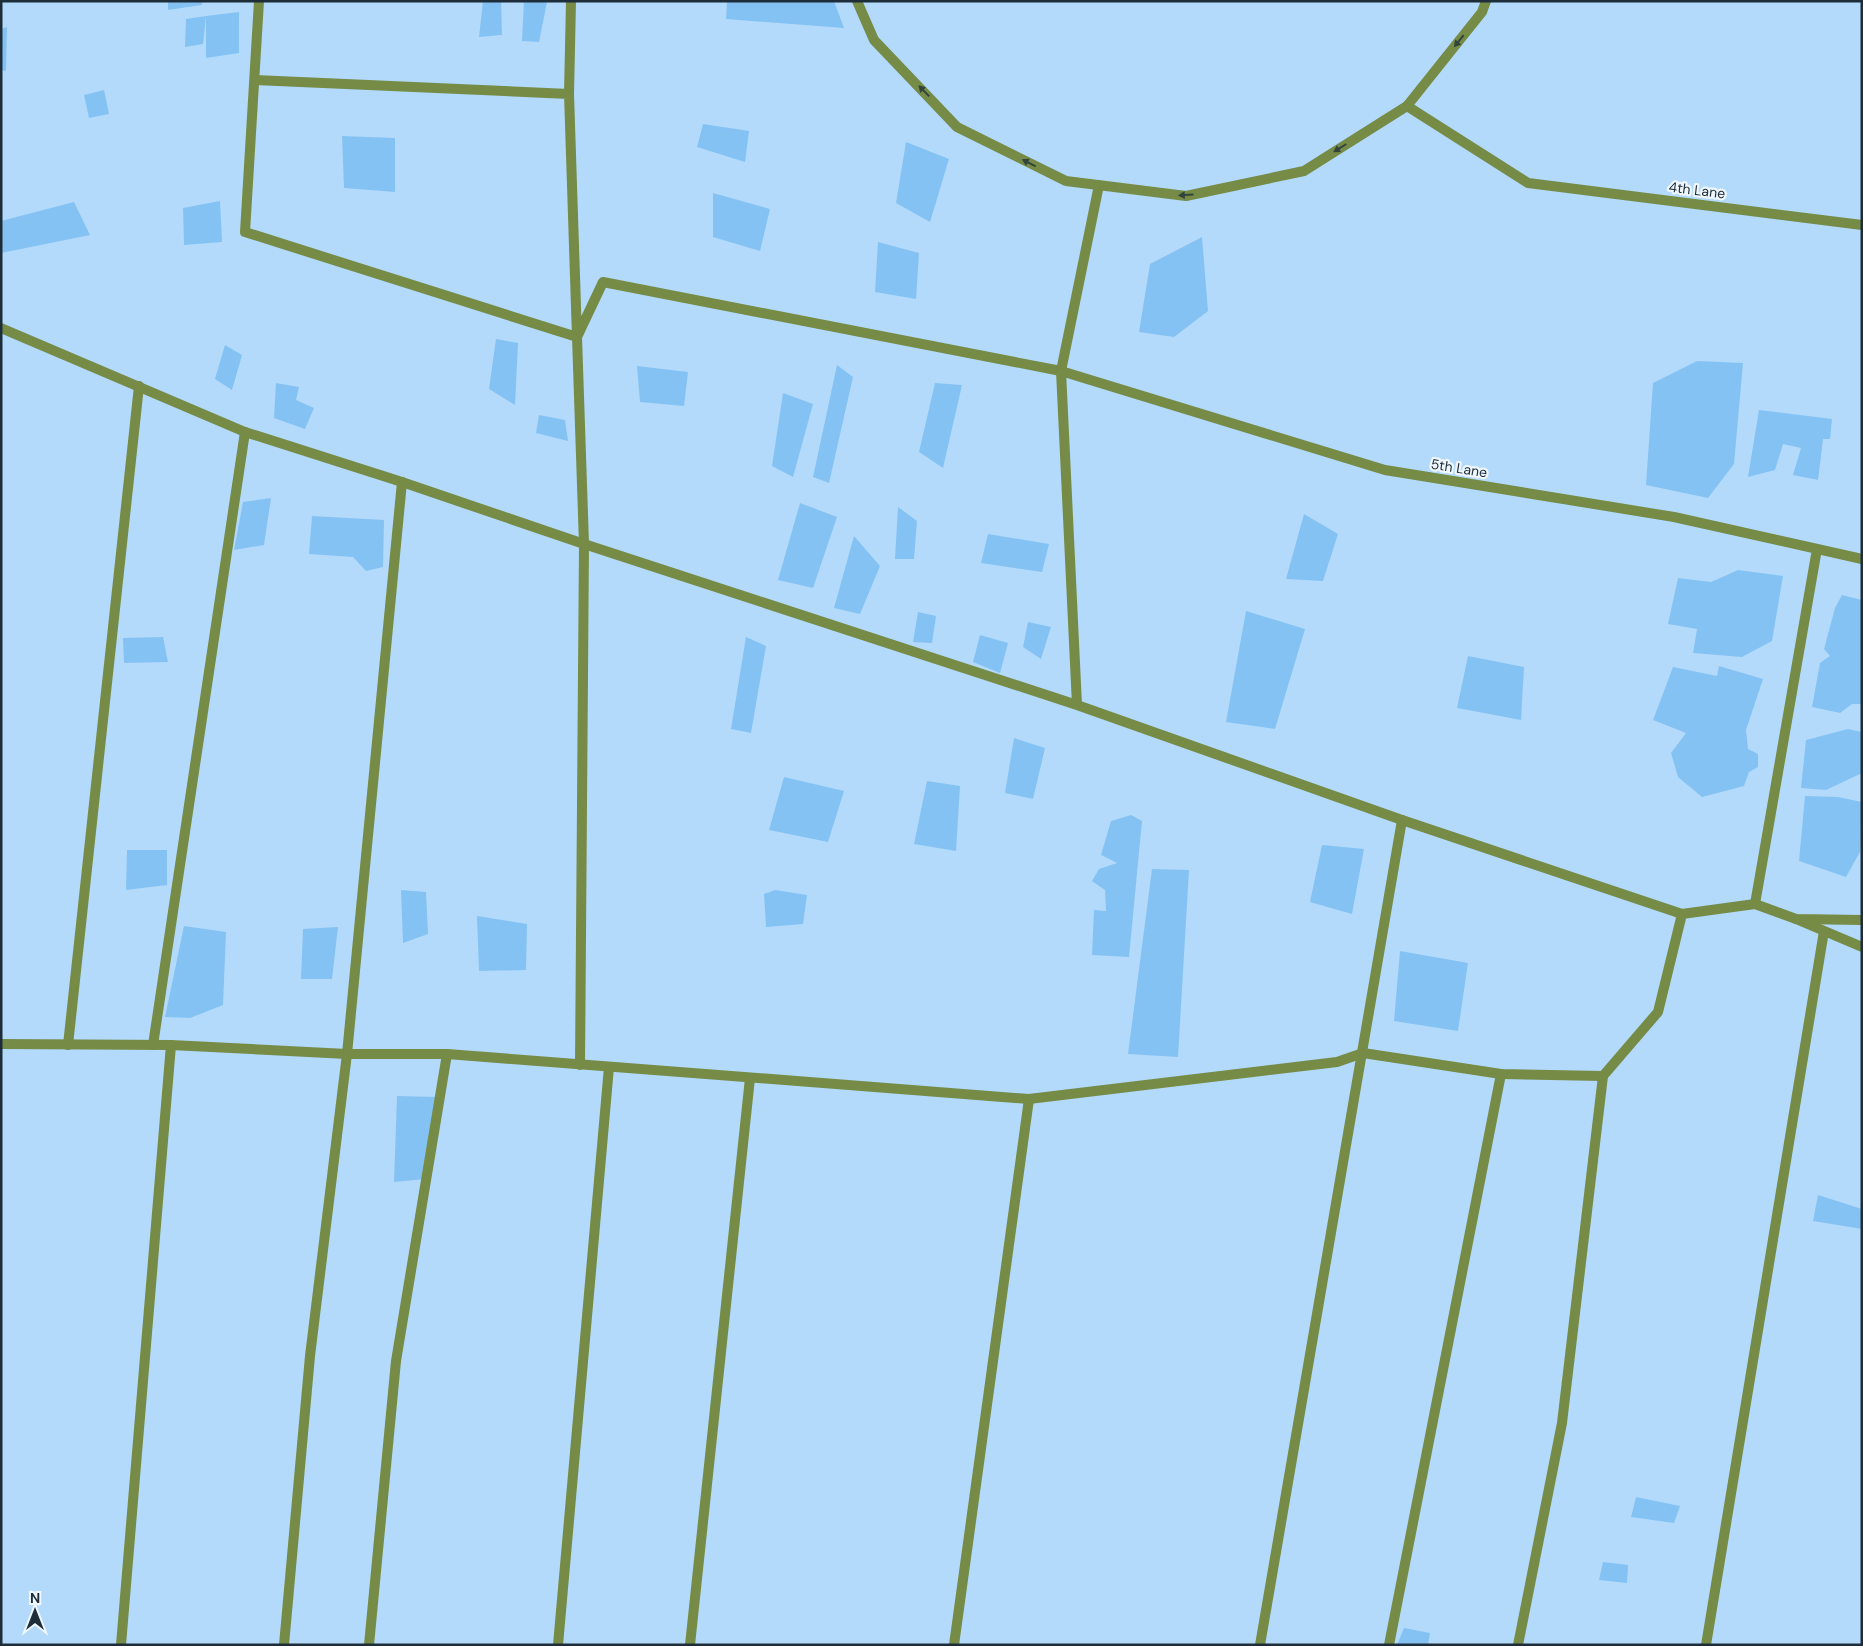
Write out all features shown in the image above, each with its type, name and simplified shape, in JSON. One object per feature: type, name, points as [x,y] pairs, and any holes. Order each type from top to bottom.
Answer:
[{"type":"street","points":[[259,1],[245,232],[577,337]]},
{"type":"street","points":[[572,1],[569,94],[584,544],[580,1065]]},
{"type":"street","points":[[857,1],[874,40],[958,127],[1066,181],[1186,196],[1304,170],[1407,106],[1482,12],[1486,1]]},
{"type":"street","points":[[255,80],[569,94]]},
{"type":"street","name":"4th Lane","points":[[1407,106],[1528,183],[1862,225]]},
{"type":"street","points":[[1078,705],[1061,371],[1099,185]]},
{"type":"street","name":"5th Lane","points":[[577,337],[603,282],[1061,371],[1385,470],[1674,518],[1862,559]]},
{"type":"street","points":[[1,328],[245,432],[1078,705],[1402,820],[1682,914],[1756,904],[1862,947]]},
{"type":"street","points":[[68,1045],[139,386]]},
{"type":"street","points":[[154,1045],[245,432]]},
{"type":"street","points":[[284,1645],[310,1356],[347,1054],[402,482]]},
{"type":"street","points":[[1756,904],[1817,549]]},
{"type":"street","points":[[1260,1645],[1402,820]]},
{"type":"street","points":[[1518,1645],[1562,1423],[1603,1076],[1658,1012],[1682,914]]},
{"type":"street","points":[[1796,919],[1862,920]]},
{"type":"street","points":[[1706,1645],[1824,931]]},
{"type":"street","points":[[1,1044],[171,1045],[347,1054],[447,1054],[1029,1099],[1337,1062],[1363,1053],[1501,1074],[1603,1076]]},
{"type":"street","points":[[121,1645],[171,1045]]},
{"type":"street","points":[[369,1645],[396,1361],[447,1054]]},
{"type":"street","points":[[558,1645],[609,1067]]},
{"type":"street","points":[[1389,1645],[1501,1074]]},
{"type":"street","points":[[690,1645],[750,1078]]},
{"type":"street","points":[[954,1645],[1029,1099]]},
{"type":"building","points":[[168,1],[202,1],[202,5],[168,10]]},
{"type":"building","points":[[483,1],[501,1],[502,35],[479,37]]},
{"type":"building","points":[[524,1],[547,2],[539,42],[522,41]]},
{"type":"building","points":[[727,1],[834,1],[844,28],[726,19]]},
{"type":"building","points":[[239,12],[239,53],[206,58],[206,16]]},
{"type":"building","points":[[206,16],[203,44],[185,47],[186,19]]},
{"type":"building","points":[[7,27],[6,71],[1,70],[1,29]]},
{"type":"building","points":[[104,90],[109,114],[89,118],[84,95]]},
{"type":"building","points":[[703,124],[749,131],[745,162],[697,147]]},
{"type":"building","points":[[342,136],[395,138],[395,192],[344,188]]},
{"type":"building","points":[[906,142],[949,159],[930,222],[896,203]]},
{"type":"building","points":[[713,193],[770,209],[760,251],[713,237]]},
{"type":"building","points":[[220,201],[222,242],[184,245],[183,208]]},
{"type":"building","points":[[74,202],[90,235],[1,253],[1,221]]},
{"type":"building","points":[[1202,237],[1208,311],[1174,337],[1139,332],[1150,264]]},
{"type":"building","points":[[878,242],[919,253],[916,299],[875,292]]},
{"type":"building","points":[[496,339],[518,343],[515,405],[489,389]]},
{"type":"building","points":[[225,345],[242,355],[232,390],[215,379]]},
{"type":"building","points":[[1697,361],[1743,363],[1734,464],[1708,498],[1646,485],[1653,383]]},
{"type":"building","points":[[837,365],[853,377],[829,483],[813,477]]},
{"type":"building","points":[[637,366],[688,372],[684,406],[640,402]]},
{"type":"building","points":[[276,383],[299,387],[296,400],[314,408],[305,429],[274,418]]},
{"type":"building","points":[[935,383],[962,385],[943,468],[919,452]]},
{"type":"building","points":[[783,393],[813,404],[793,477],[772,466]]},
{"type":"building","points":[[1759,410],[1832,419],[1830,439],[1823,439],[1818,480],[1793,475],[1801,448],[1783,444],[1775,470],[1748,477]]},
{"type":"building","points":[[539,415],[565,420],[568,441],[536,433]]},
{"type":"building","points":[[271,498],[264,545],[234,550],[243,502]]},
{"type":"building","points":[[800,503],[837,517],[813,588],[778,580]]},
{"type":"building","points":[[898,507],[917,521],[914,559],[895,559]]},
{"type":"building","points":[[1304,514],[1338,534],[1323,581],[1286,579]]},
{"type":"building","points":[[312,516],[384,520],[383,567],[366,571],[353,557],[309,554]]},
{"type":"building","points":[[988,534],[1049,544],[1042,572],[981,563]]},
{"type":"building","points":[[854,536],[880,566],[860,614],[834,608]]},
{"type":"building","points":[[1738,570],[1783,576],[1772,641],[1742,657],[1693,653],[1697,629],[1668,624],[1678,578],[1711,582]]},
{"type":"building","points":[[1842,595],[1862,600],[1862,704],[1852,704],[1840,713],[1812,707],[1820,663],[1830,656],[1824,649],[1835,608]]},
{"type":"building","points":[[1246,611],[1305,629],[1275,729],[1226,722]]},
{"type":"building","points":[[918,612],[936,616],[932,643],[913,642]]},
{"type":"building","points":[[1028,622],[1051,627],[1041,659],[1023,647]]},
{"type":"building","points":[[980,635],[1008,643],[1000,673],[973,662]]},
{"type":"building","points":[[163,637],[168,662],[124,663],[123,638]]},
{"type":"building","points":[[746,637],[766,646],[751,733],[731,729]]},
{"type":"building","points":[[1468,656],[1524,667],[1521,720],[1457,708]]},
{"type":"building","points":[[1719,666],[1763,679],[1746,730],[1748,749],[1758,754],[1758,767],[1749,772],[1744,786],[1702,797],[1678,777],[1671,753],[1686,733],[1653,720],[1673,667],[1717,676]]},
{"type":"building","points":[[1848,729],[1862,732],[1862,773],[1826,790],[1801,788],[1806,740]]},
{"type":"building","points":[[1014,738],[1045,748],[1033,799],[1005,793]]},
{"type":"building","points":[[784,777],[844,791],[828,842],[769,830]]},
{"type":"building","points":[[927,781],[960,786],[956,851],[914,844]]},
{"type":"building","points":[[1805,796],[1838,797],[1862,802],[1860,852],[1846,877],[1799,861]]},
{"type":"building","points":[[1131,815],[1142,821],[1129,957],[1092,955],[1094,910],[1106,911],[1105,890],[1092,881],[1099,869],[1117,863],[1101,855],[1111,821]]},
{"type":"building","points":[[1322,845],[1364,849],[1352,914],[1310,902]]},
{"type":"building","points":[[127,850],[167,850],[167,885],[126,890]]},
{"type":"building","points":[[1152,869],[1189,870],[1178,1057],[1128,1054]]},
{"type":"building","points":[[401,890],[426,892],[428,934],[403,943]]},
{"type":"building","points":[[775,890],[807,895],[803,924],[766,927],[764,894]]},
{"type":"building","points":[[477,916],[527,924],[526,970],[479,971]]},
{"type":"building","points":[[184,926],[226,932],[223,1005],[190,1018],[165,1017]]},
{"type":"building","points":[[338,927],[332,979],[301,979],[303,929]]},
{"type":"building","points":[[1400,951],[1468,963],[1458,1031],[1394,1021]]},
{"type":"building","points":[[397,1096],[437,1097],[425,1179],[394,1182]]},
{"type":"building","points":[[1818,1195],[1862,1209],[1862,1229],[1813,1221]]},
{"type":"building","points":[[1636,1497],[1680,1506],[1674,1523],[1631,1517]]},
{"type":"building","points":[[1603,1562],[1628,1565],[1627,1583],[1599,1580]]},
{"type":"building","points":[[1404,1628],[1430,1633],[1428,1645],[1397,1645]]}]
